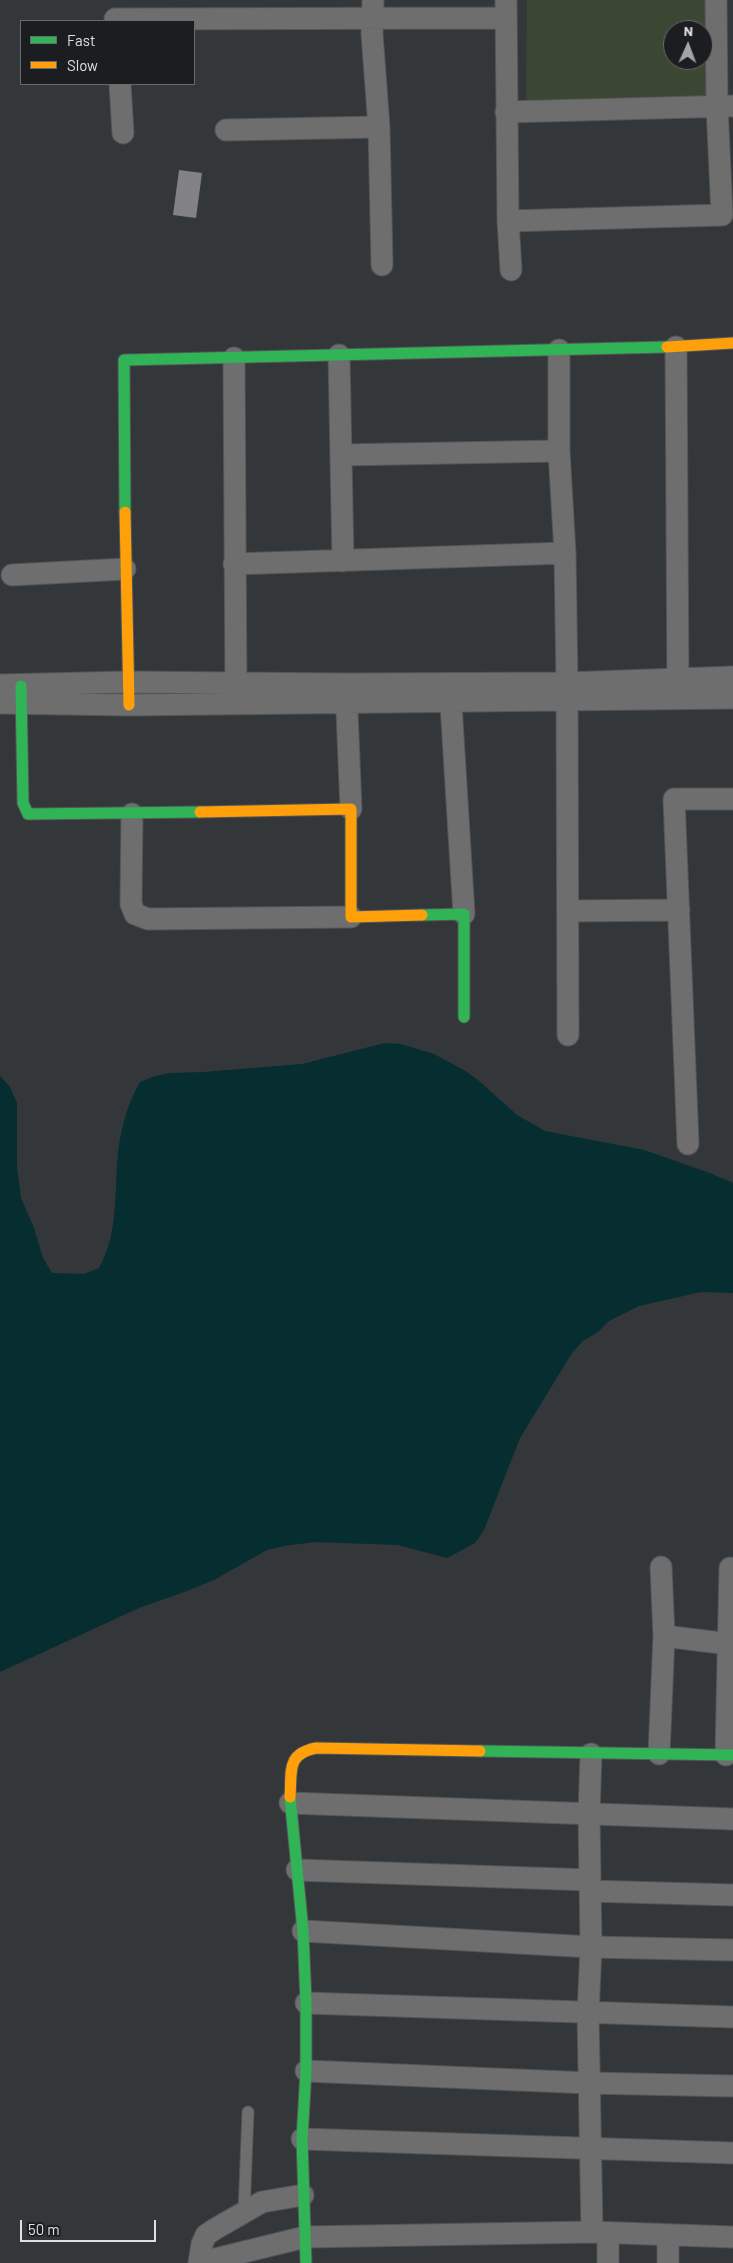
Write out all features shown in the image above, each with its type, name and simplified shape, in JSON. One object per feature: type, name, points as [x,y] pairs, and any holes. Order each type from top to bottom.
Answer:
[{"type":"street","points":[[508,221],[722,215],[725,106],[716,0]]},
{"type":"street","points":[[373,9],[379,127],[382,266]]},
{"type":"street","points":[[116,14],[373,9],[506,9],[508,221],[511,270]]},
{"type":"street","points":[[120,85],[123,134]]},
{"type":"street","points":[[506,112],[725,106]]},
{"type":"street","points":[[226,130],[379,127]]},
{"type":"street","points":[[129,705],[125,568],[124,360],[676,347],[733,343]]},
{"type":"street","points":[[676,347],[678,689]]},
{"type":"street","points":[[559,350],[559,451],[565,553],[567,692],[568,1035]]},
{"type":"street","points":[[339,355],[343,561]]},
{"type":"street","points":[[234,358],[236,692]]},
{"type":"street","points":[[341,455],[559,451]]},
{"type":"street","points":[[234,564],[565,553]]},
{"type":"street","points":[[12,574],[125,568]]},
{"type":"street","points":[[0,703],[22,695],[127,682],[236,692],[567,692],[678,689],[733,677]]},
{"type":"street","points":[[0,685],[22,695],[129,705],[236,692]]},
{"type":"street","points":[[678,689],[733,698]]},
{"type":"street","points":[[450,692],[464,914],[464,1017]]},
{"type":"street","points":[[347,693],[351,809],[351,918]]},
{"type":"street","points":[[22,695],[23,803],[28,814],[42,816],[351,809]]},
{"type":"street","points":[[688,1144],[674,798],[733,799]]},
{"type":"street","points":[[132,814],[131,904],[135,914],[148,920],[351,918],[464,914]]},
{"type":"street","points":[[568,911],[678,910]]},
{"type":"street","points":[[659,1754],[664,1636],[661,1567]]},
{"type":"street","points":[[306,2263],[302,2140],[306,2071],[306,2003],[303,1931],[290,1803],[292,1766],[295,1757],[302,1751],[316,1748],[730,1755],[730,1668],[728,1644],[730,1568]]},
{"type":"street","points":[[664,1636],[728,1644]]},
{"type":"street","points":[[591,1754],[589,1814],[591,1947],[588,2014],[591,2149],[600,2233],[608,2263]]},
{"type":"street","points":[[290,1803],[733,1819]]},
{"type":"street","points":[[297,1870],[733,1895]]},
{"type":"street","points":[[303,1931],[591,1947],[733,1950]]},
{"type":"street","points":[[306,2003],[588,2014],[733,2017]]},
{"type":"street","points":[[306,2071],[589,2083],[733,2086]]},
{"type":"street","points":[[302,2140],[733,2153]]},
{"type":"street","points":[[303,2195],[262,2202],[206,2235],[202,2244],[199,2263],[305,2236],[600,2233],[733,2237]]},
{"type":"street","points":[[668,2235],[668,2263]]},
{"type":"lane","points":[[244,2213],[248,2112]]},
{"type":"green space","points":[[527,0],[710,0],[711,20],[663,20],[663,70],[712,70],[713,102],[526,109]]},
{"type":"water","points":[[385,1043],[401,1044],[434,1054],[464,1070],[517,1115],[545,1131],[644,1150],[733,1183],[733,1293],[701,1292],[639,1306],[609,1321],[598,1332],[583,1341],[572,1353],[520,1438],[484,1530],[475,1543],[447,1558],[398,1545],[315,1542],[267,1550],[214,1580],[139,1608],[0,1672],[0,1076],[10,1087],[17,1103],[17,1167],[21,1198],[34,1228],[43,1258],[52,1273],[84,1274],[99,1268],[109,1243],[114,1217],[119,1142],[127,1111],[140,1082],[155,1076],[171,1073],[302,1064]]},
{"type":"building","points":[[179,170],[202,173],[196,218],[173,215]]},
{"type":"traffic: fast","points":[[125,512],[124,360],[667,347]]},
{"type":"traffic: fast","points":[[21,686],[23,803],[28,814],[200,812]]},
{"type":"traffic: fast","points":[[422,915],[464,914],[464,1017]]},
{"type":"traffic: fast","points":[[480,1751],[733,1755]]},
{"type":"traffic: fast","points":[[290,1797],[303,1931],[306,2003],[306,2071],[302,2139],[306,2263]]},
{"type":"traffic: slow","points":[[667,347],[733,343]]},
{"type":"traffic: slow","points":[[125,512],[129,705]]},
{"type":"traffic: slow","points":[[200,812],[351,809],[351,917],[422,915]]},
{"type":"traffic: slow","points":[[290,1797],[291,1772],[295,1759],[306,1751],[316,1748],[480,1751]]}]
